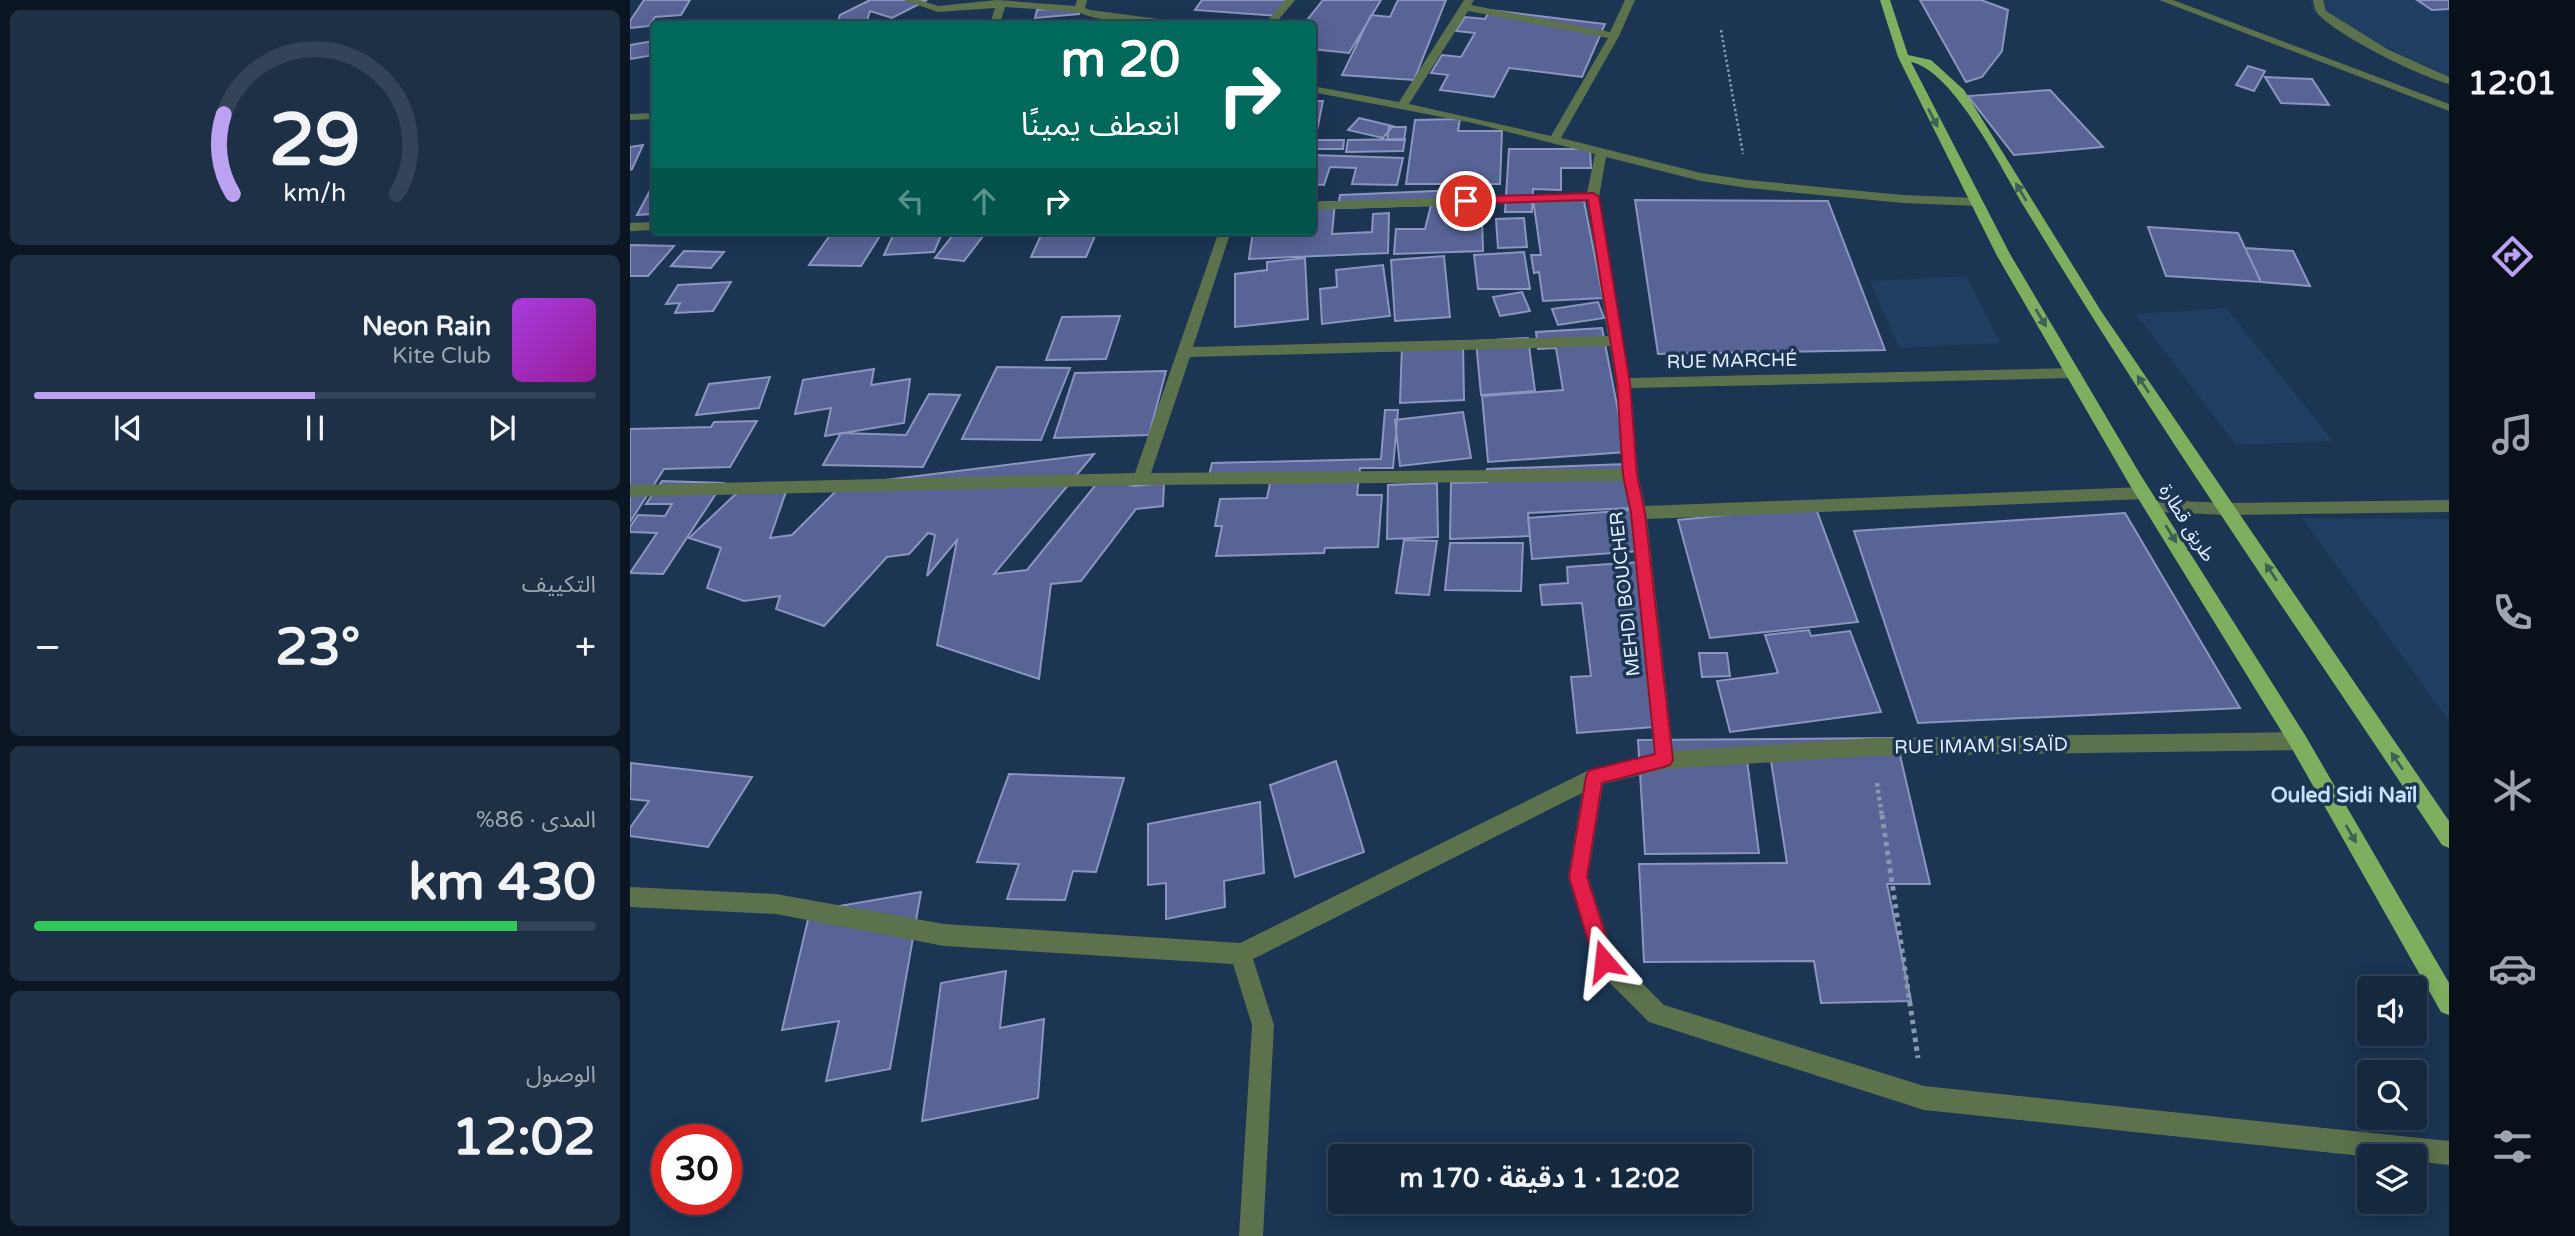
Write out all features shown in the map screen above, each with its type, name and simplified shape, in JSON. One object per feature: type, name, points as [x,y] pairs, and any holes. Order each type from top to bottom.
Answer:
[{"type":"main road","name":"طريق قطارة","points":[[1885,0],[1903,57],[2003,254],[2149,500],[2298,741],[2449,1004]]},
{"type":"main road","name":"طريق قطارة","points":[[1903,57],[1927,62],[1960,92],[2096,314],[2449,838]]},
{"type":"street","points":[[908,0],[939,9],[1002,2],[1081,5],[1159,21]]},
{"type":"street","points":[[1272,21],[1290,0]]},
{"type":"street","points":[[1554,140],[1614,36],[1630,0]]},
{"type":"street","points":[[2164,0],[2449,108]]},
{"type":"street","points":[[2318,0],[2321,12],[2347,30],[2408,66],[2449,81]]},
{"type":"street","points":[[996,21],[1002,2]]},
{"type":"street","points":[[1404,104],[1467,4],[1614,36]]},
{"type":"street","points":[[1316,90],[1404,104],[1702,177],[1903,199],[1977,202]]},
{"type":"street","points":[[630,117],[651,116]]},
{"type":"street","points":[[1601,152],[1593,197],[1623,383]]},
{"type":"street","points":[[1316,206],[1593,197]]},
{"type":"street","points":[[630,227],[651,226]]},
{"type":"street","points":[[1142,478],[1224,235]]},
{"type":"street","points":[[1185,352],[1618,341]]},
{"type":"street","name":"RUE MARCHÉ","points":[[1623,383],[2074,373]]},
{"type":"street","name":"MEHDI BOUCHER","points":[[1623,383],[1630,475],[1638,513],[1664,760]]},
{"type":"street","points":[[630,491],[1142,478],[1630,475]]},
{"type":"street","points":[[1638,513],[2149,500],[2228,509],[2449,506]]},
{"type":"street","name":"RUE IMAM SI SAÏD","points":[[1241,954],[1594,777],[1664,760],[1872,747],[2298,741]]},
{"type":"street","points":[[1594,777],[1578,877],[1604,961],[1657,1014],[1924,1098],[2449,1153]]},
{"type":"street","points":[[630,897],[776,904],[944,934],[1241,954],[1263,1025],[1251,1236]]},
{"type":"path","points":[[1721,30],[1748,184]]},
{"type":"path","points":[[1872,747],[1924,1098]]},
{"type":"shaded area","points":[[2311,0],[2449,0],[2449,77],[2313,13]]},
{"type":"shaded area","points":[[1966,276],[2001,343],[1899,348],[1870,281]]},
{"type":"shaded area","points":[[2226,308],[2333,441],[2236,445],[2136,314]]},
{"type":"shaded area","points":[[2302,518],[2449,519],[2449,721]]},
{"type":"building","points":[[644,0],[690,0],[681,15],[655,17],[649,26],[630,28],[630,21]]},
{"type":"building","points":[[870,0],[927,0],[892,18],[870,11],[867,21],[838,21],[840,15]]},
{"type":"building","points":[[1202,0],[1289,0],[1279,16],[1195,10]]},
{"type":"building","points":[[1323,0],[1381,0],[1349,53],[1316,49],[1316,21],[1306,21]]},
{"type":"building","points":[[1398,0],[1446,0],[1414,80],[1342,75],[1371,15],[1390,17]]},
{"type":"building","points":[[1920,0],[1981,0],[2008,10],[2002,51],[1982,77],[1966,82]]},
{"type":"building","points":[[2417,0],[2449,0],[2449,9],[2432,10]]},
{"type":"building","points":[[1080,7],[1079,14],[1035,18],[1037,10]]},
{"type":"building","points":[[1490,10],[1605,24],[1582,77],[1509,68],[1494,97],[1440,90],[1448,75],[1431,73],[1442,55],[1461,57],[1475,33],[1456,31],[1465,17],[1485,19]]},
{"type":"building","points":[[651,42],[651,56],[630,59],[630,45]]},
{"type":"building","points":[[2248,66],[2265,71],[2254,91],[2236,85]]},
{"type":"building","points":[[2265,77],[2312,79],[2329,105],[2281,103]]},
{"type":"building","points":[[2050,90],[2103,147],[2014,155],[1968,96]]},
{"type":"building","points":[[1316,101],[1323,101],[1316,135]]},
{"type":"building","points":[[1359,118],[1393,126],[1383,138],[1348,130]]},
{"type":"building","points":[[1460,119],[1458,131],[1502,131],[1500,184],[1406,184],[1415,120]]},
{"type":"building","points":[[1389,127],[1406,127],[1404,140],[1387,140]]},
{"type":"building","points":[[1405,139],[1403,151],[1346,152],[1348,140]]},
{"type":"building","points":[[1316,140],[1344,140],[1343,149],[1316,149]]},
{"type":"building","points":[[643,145],[632,169],[630,170],[630,147]]},
{"type":"building","points":[[1509,149],[1590,149],[1591,168],[1561,168],[1561,190],[1533,189],[1532,212],[1505,212]]},
{"type":"building","points":[[1316,155],[1403,158],[1397,185],[1352,184],[1356,168],[1330,167],[1324,185],[1316,184]]},
{"type":"building","points":[[651,189],[651,214],[637,215]]},
{"type":"building","points":[[1482,189],[1480,201],[1460,202],[1460,218],[1482,218],[1483,251],[1394,254],[1396,229],[1425,229],[1431,205],[1338,208],[1340,195]]},
{"type":"building","points":[[1583,196],[1603,298],[1543,301],[1539,272],[1534,273],[1531,255],[1541,255],[1533,199]]},
{"type":"building","points":[[1635,200],[1828,201],[1885,350],[1658,354]]},
{"type":"building","points":[[1335,202],[1332,234],[1372,232],[1373,214],[1389,213],[1388,253],[1249,259],[1252,235],[1316,235],[1316,203]]},
{"type":"building","points":[[1524,218],[1527,247],[1498,248],[1496,219]]},
{"type":"building","points":[[2148,227],[2238,233],[2261,282],[2166,276]]},
{"type":"building","points":[[830,235],[880,235],[861,266],[809,265]]},
{"type":"building","points":[[893,235],[941,235],[934,252],[884,255]]},
{"type":"building","points":[[953,235],[984,235],[964,261],[935,258]]},
{"type":"building","points":[[1041,235],[1095,235],[1086,257],[1031,257]]},
{"type":"building","points":[[630,245],[674,246],[648,276],[630,276]]},
{"type":"building","points":[[2245,248],[2293,251],[2310,286],[2261,282]]},
{"type":"building","points":[[684,251],[724,252],[711,268],[671,266]]},
{"type":"building","points":[[1524,252],[1530,289],[1478,289],[1474,255]]},
{"type":"building","points":[[1444,256],[1450,317],[1395,321],[1391,260]]},
{"type":"building","points":[[1305,258],[1308,319],[1235,327],[1235,274],[1267,270],[1267,262]]},
{"type":"building","points":[[1383,265],[1390,316],[1322,324],[1320,289],[1337,287],[1336,270]]},
{"type":"building","points":[[731,282],[713,311],[675,313],[680,303],[666,304],[678,285]]},
{"type":"building","points":[[1522,292],[1530,311],[1500,316],[1493,297]]},
{"type":"building","points":[[1598,302],[1604,318],[1558,325],[1552,309]]},
{"type":"building","points":[[1120,316],[1106,359],[1046,360],[1062,317]]},
{"type":"building","points":[[1602,328],[1626,452],[1488,462],[1482,396],[1563,390],[1556,348],[1538,349],[1536,332]]},
{"type":"building","points":[[1528,338],[1535,391],[1481,395],[1476,341]]},
{"type":"building","points":[[1463,343],[1464,400],[1400,403],[1402,345]]},
{"type":"building","points":[[997,367],[1070,368],[1041,440],[962,439]]},
{"type":"building","points":[[874,369],[871,385],[910,379],[904,423],[825,436],[831,408],[795,414],[803,380]]},
{"type":"building","points":[[1166,371],[1149,435],[1054,438],[1075,373]]},
{"type":"building","points":[[770,377],[759,408],[696,415],[709,384]]},
{"type":"building","points":[[929,394],[960,395],[923,467],[823,465],[841,433],[906,435]]},
{"type":"building","points":[[1385,410],[1398,410],[1393,468],[1360,468],[1357,495],[1382,495],[1378,547],[1325,548],[1324,553],[1216,556],[1222,526],[1215,526],[1220,499],[1267,498],[1271,478],[1208,480],[1212,463],[1381,459]]},
{"type":"building","points":[[1463,412],[1471,458],[1400,466],[1395,420]]},
{"type":"building","points":[[757,421],[730,467],[664,469],[630,522],[630,429],[711,427],[714,422]]},
{"type":"building","points":[[1094,454],[994,574],[1027,570],[1102,477],[1134,486],[1164,483],[1163,506],[1136,509],[1081,581],[1051,584],[1039,679],[937,645],[957,540],[927,576],[935,535],[928,533],[909,554],[887,557],[824,626],[776,609],[780,596],[744,601],[707,588],[721,548],[689,538],[741,489],[789,483],[770,538],[792,535],[840,487],[837,486]]},
{"type":"building","points":[[1626,464],[1631,508],[1528,513],[1530,536],[1450,539],[1451,483],[1487,482],[1487,469]]},
{"type":"building","points":[[662,481],[723,483],[663,574],[630,573],[657,533],[630,532],[630,527],[638,515],[665,516],[672,504],[646,504]]},
{"type":"building","points":[[1437,483],[1438,537],[1387,539],[1388,485]]},
{"type":"building","points":[[1815,506],[1858,622],[1710,638],[1678,520]]},
{"type":"building","points":[[1631,510],[1639,551],[1532,559],[1528,518]]},
{"type":"building","points":[[2125,513],[2240,708],[1918,723],[1854,531]]},
{"type":"building","points":[[1404,540],[1437,541],[1429,595],[1396,593]]},
{"type":"building","points":[[1450,543],[1523,543],[1521,591],[1445,590]]},
{"type":"building","points":[[1639,562],[1666,726],[1577,733],[1571,677],[1591,676],[1582,603],[1542,605],[1540,585],[1568,583],[1567,567]]},
{"type":"building","points":[[1809,630],[1811,636],[1850,631],[1881,712],[1730,732],[1717,681],[1778,673],[1765,635]]},
{"type":"building","points":[[1699,653],[1727,653],[1730,676],[1702,677]]},
{"type":"building","points":[[1896,738],[1930,884],[1887,884],[1911,1001],[1821,1003],[1814,961],[1644,962],[1639,864],[1787,863],[1771,761],[1747,760],[1759,853],[1645,854],[1638,740]]},
{"type":"building","points":[[1336,761],[1364,852],[1295,877],[1270,785]]},
{"type":"building","points":[[631,763],[752,777],[708,847],[630,836],[630,828],[649,801],[630,799]]},
{"type":"building","points":[[1009,774],[1124,778],[1096,872],[1073,871],[1065,900],[1007,899],[1019,864],[977,862]]},
{"type":"building","points":[[1260,802],[1264,873],[1224,881],[1225,907],[1166,919],[1166,883],[1148,885],[1148,824]]},
{"type":"building","points":[[921,892],[890,1069],[826,1081],[839,1021],[782,1030],[810,911]]},
{"type":"building","points":[[1006,971],[1000,1028],[1044,1019],[1038,1098],[922,1121],[941,983]]},
{"type":"district","name":"Ouled Sidi Naïl","points":[[2344,795]]},
{"type":"route","points":[[1466,201],[1593,197],[1618,341],[1630,475],[1638,513],[1664,760],[1594,777],[1578,877],[1604,961]]}]
